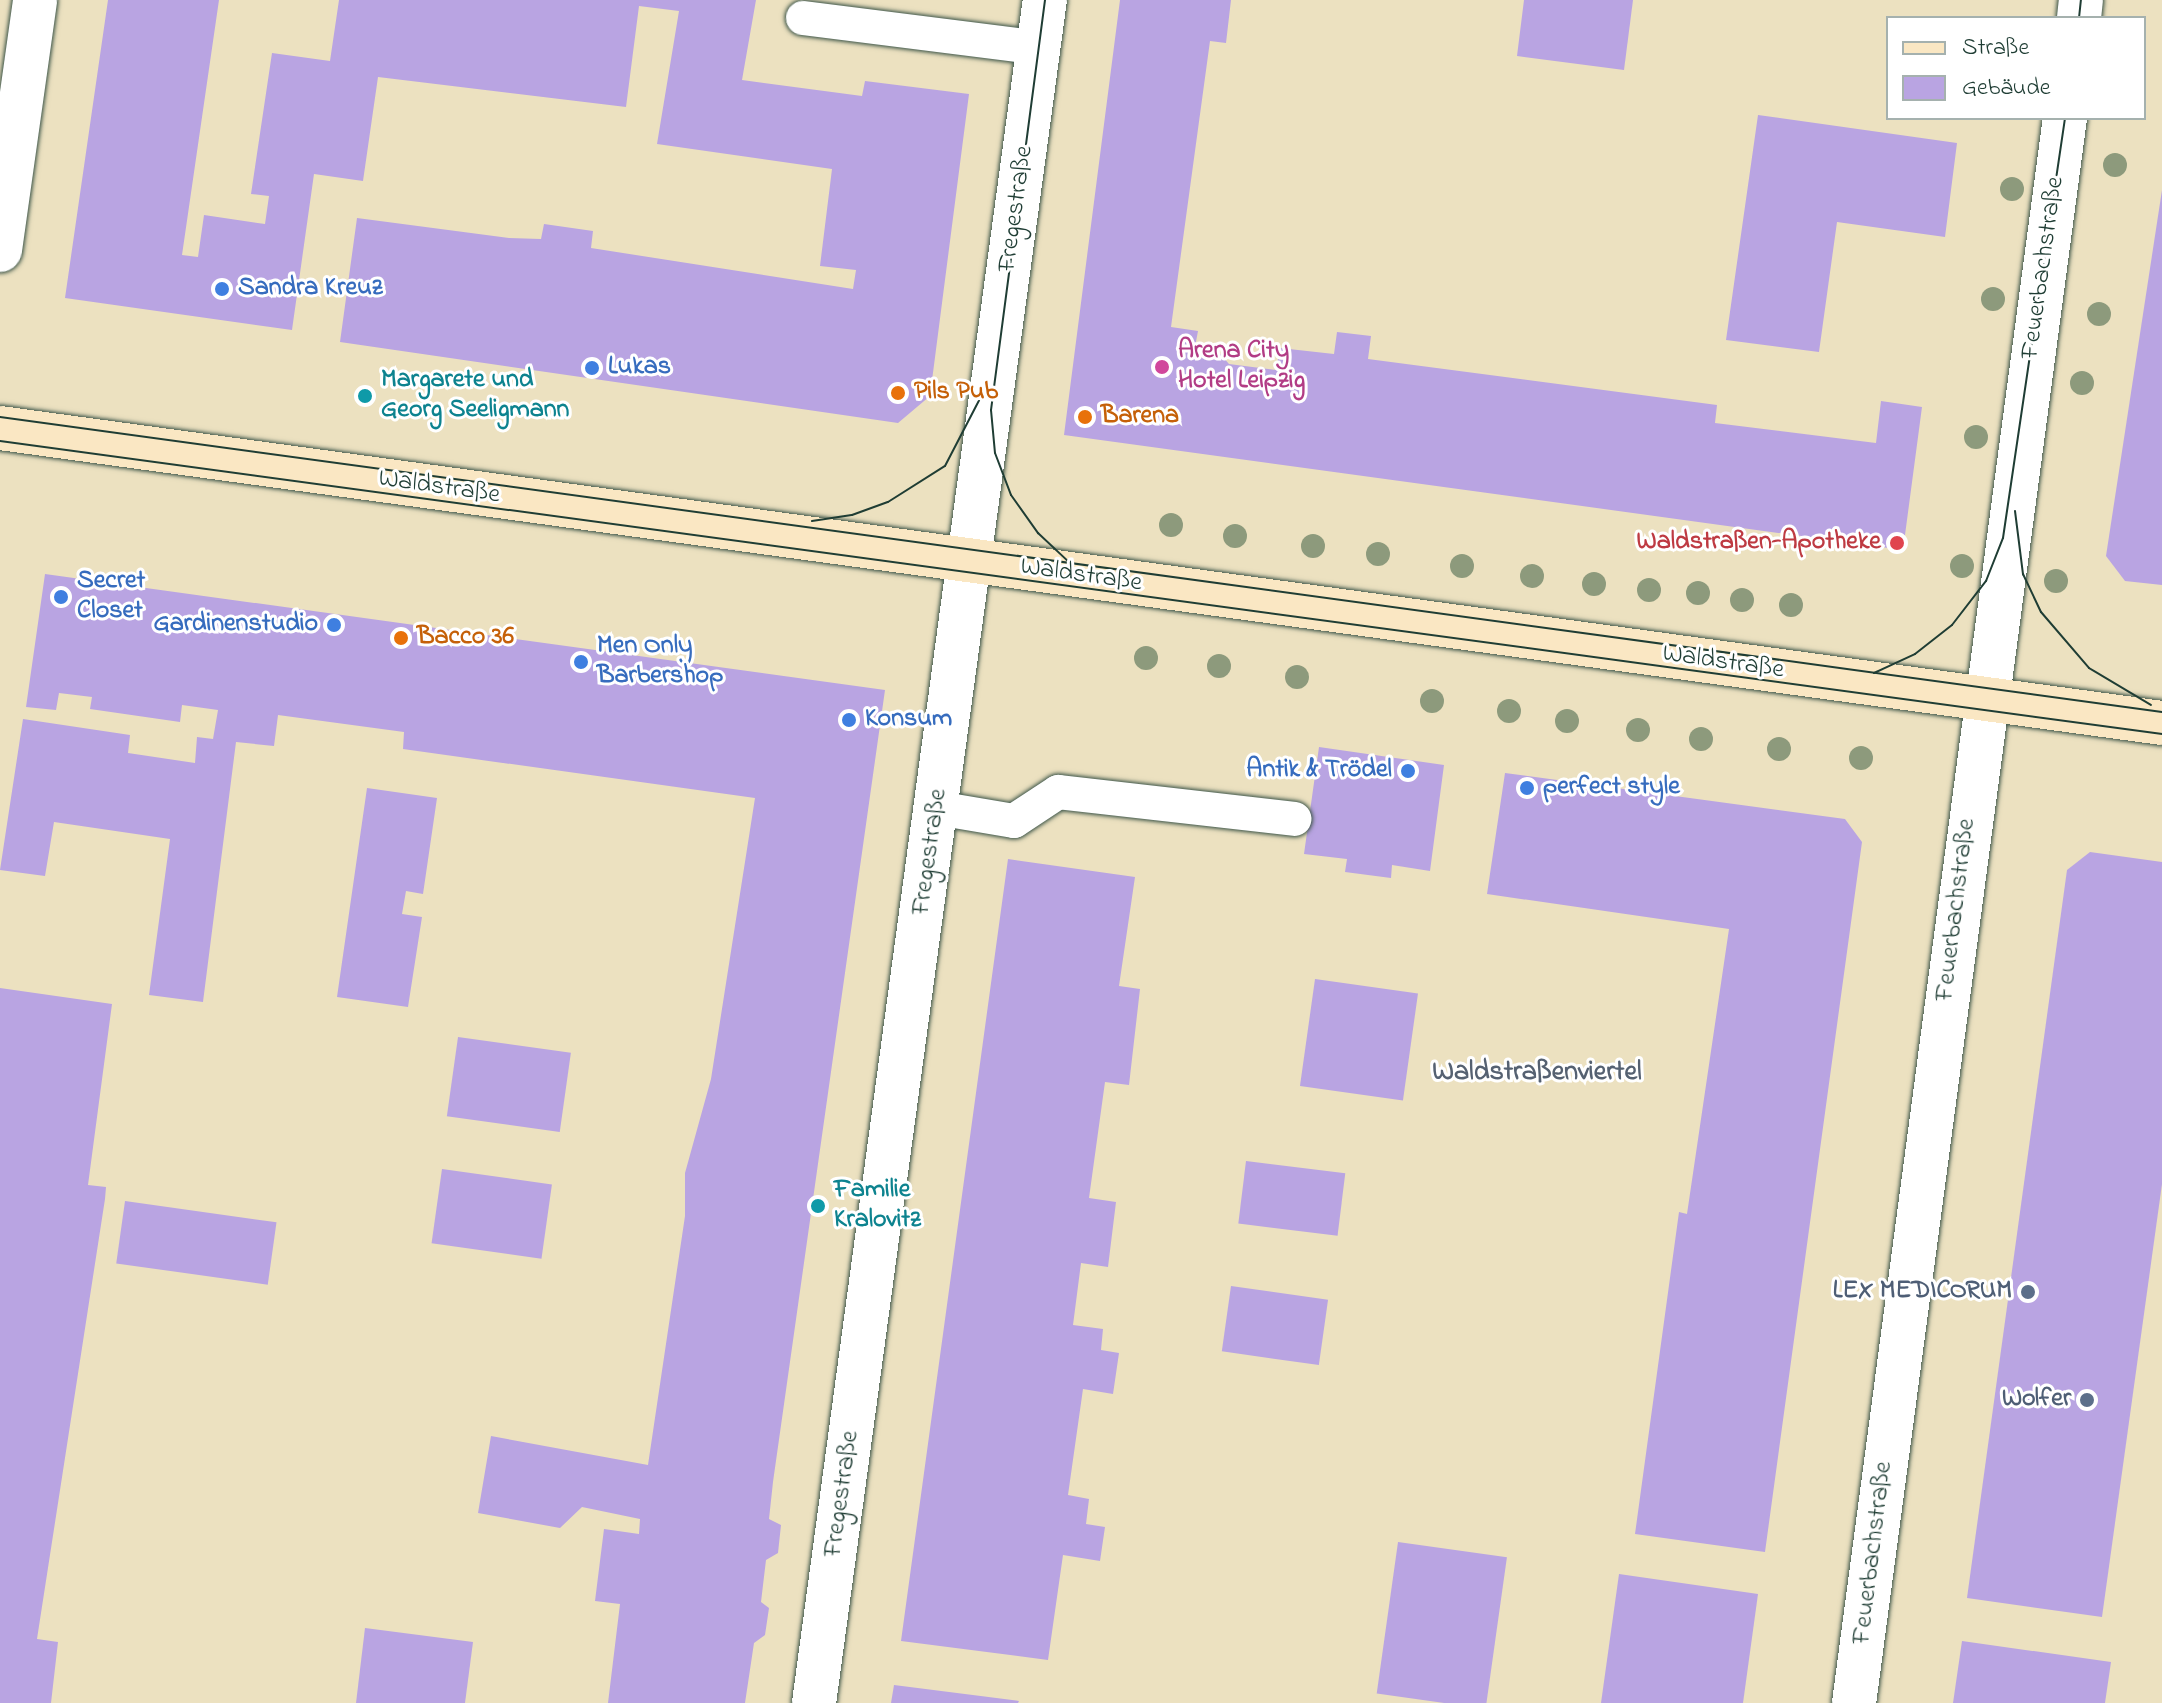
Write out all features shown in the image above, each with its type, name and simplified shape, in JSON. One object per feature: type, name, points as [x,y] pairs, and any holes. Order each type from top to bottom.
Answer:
[{"type":"main road","name":"Waldstraße","points":[[0,428],[2162,723]]},
{"type":"street","points":[[0,250],[35,0]]},
{"type":"street","name":"Fregestraße","points":[[814,1703],[1045,0]]},
{"type":"street","name":"Feuerbachstraße","points":[[1854,1703],[1984,699],[2065,120]]},
{"type":"lane","points":[[803,18],[1039,48]]},
{"type":"lane","points":[[937,808],[1014,821],[1058,792],[1294,819]]},
{"type":"building","points":[[108,0],[219,0],[182,255],[198,257],[204,215],[265,224],[269,196],[251,194],[272,53],[330,61],[339,0],[756,0],[742,80],[862,96],[865,81],[969,94],[930,396],[898,423],[340,342],[357,218],[509,238],[541,239],[544,224],[593,231],[591,248],[853,289],[856,270],[820,266],[832,169],[657,144],[679,11],[639,6],[626,107],[378,77],[363,181],[314,174],[292,330],[65,298]]},
{"type":"building","points":[[1120,0],[1231,0],[1226,43],[1210,41],[1171,327],[1198,331],[1195,347],[1216,349],[1229,364],[1276,370],[1280,348],[1334,354],[1337,332],[1371,336],[1368,359],[1717,405],[1715,423],[1876,443],[1881,401],[1922,407],[1903,550],[1064,435]]},
{"type":"building","points":[[1524,0],[1633,0],[1624,70],[1517,56]]},
{"type":"building","points":[[1758,115],[1957,143],[1945,237],[1837,222],[1819,352],[1726,340]]},
{"type":"building","points":[[2162,190],[2162,585],[2125,581],[2106,556]]},
{"type":"building","points":[[45,574],[885,690],[773,1482],[769,1519],[781,1525],[778,1553],[766,1560],[761,1602],[769,1608],[765,1635],[754,1643],[745,1703],[608,1703],[620,1604],[595,1601],[604,1529],[639,1534],[640,1519],[582,1507],[560,1528],[478,1513],[491,1436],[648,1465],[685,1216],[685,1173],[711,1079],[755,798],[403,749],[404,732],[278,715],[274,746],[236,742],[203,1002],[149,995],[170,839],[54,822],[45,876],[0,870],[23,719],[130,735],[128,753],[195,763],[197,737],[213,739],[218,710],[182,705],[180,722],[90,709],[92,697],[59,693],[56,710],[26,707]]},
{"type":"building","points":[[1319,747],[1444,765],[1430,871],[1392,865],[1391,878],[1345,872],[1347,859],[1304,854]]},
{"type":"building","points":[[1505,773],[1845,819],[1862,842],[1765,1552],[1635,1534],[1679,1212],[1687,1214],[1729,929],[1487,894]]},
{"type":"building","points":[[367,788],[437,798],[423,894],[406,891],[402,914],[422,917],[408,1007],[337,997]]},
{"type":"building","points":[[2090,852],[2162,862],[2162,1184],[2102,1617],[1967,1598],[2067,870]]},
{"type":"building","points":[[1008,859],[1135,877],[1119,986],[1140,989],[1129,1085],[1105,1082],[1089,1198],[1116,1202],[1108,1267],[1081,1263],[1073,1325],[1103,1329],[1101,1350],[1119,1353],[1113,1394],[1083,1389],[1068,1495],[1089,1499],[1086,1524],[1105,1527],[1100,1561],[1063,1555],[1048,1660],[901,1641]]},
{"type":"building","points":[[1315,979],[1418,993],[1403,1100],[1300,1086]]},
{"type":"building","points":[[0,988],[112,1004],[88,1185],[106,1187],[105,1199],[37,1639],[58,1642],[51,1703],[0,1703]]},
{"type":"building","points":[[458,1037],[571,1053],[560,1132],[447,1116]]},
{"type":"building","points":[[1246,1161],[1345,1173],[1338,1236],[1238,1224]]},
{"type":"building","points":[[442,1169],[552,1184],[541,1259],[432,1243]]},
{"type":"building","points":[[125,1201],[277,1222],[268,1285],[116,1263]]},
{"type":"building","points":[[1231,1286],[1328,1300],[1319,1365],[1222,1351]]},
{"type":"building","points":[[1398,1542],[1507,1557],[1486,1703],[1444,1703],[1377,1694]]},
{"type":"building","points":[[1619,1574],[1758,1594],[1743,1703],[1601,1703]]},
{"type":"building","points":[[365,1628],[473,1642],[465,1703],[356,1703]]},
{"type":"building","points":[[1962,1641],[2111,1662],[2105,1703],[1953,1703]]},
{"type":"building","points":[[894,1685],[1019,1701],[891,1703]]},
{"type":"tram line","points":[[1045,0],[991,410],[995,453],[1011,495],[1038,533],[1070,563]]},
{"type":"tram line","points":[[2079,16],[2081,0]]},
{"type":"tram line","points":[[1874,673],[1915,654],[1952,625],[1986,581],[2003,538],[2065,120]]},
{"type":"tram line","points":[[812,521],[852,515],[888,502],[945,466],[988,383]]},
{"type":"tram line","points":[[0,417],[2162,712]]},
{"type":"tram line","points":[[0,441],[2162,734]]},
{"type":"tram line","points":[[2015,511],[2023,574],[2041,612],[2089,668],[2151,705]]},
{"type":"place","name":"Sandra Kreuz","points":[[222,289]]},
{"type":"place","name":"Arena City Hotel Leipzig","points":[[1162,367]]},
{"type":"place","name":"Lukas","points":[[592,368]]},
{"type":"place","name":"Pils Pub","points":[[898,393]]},
{"type":"place","name":"Margarete und Georg Seeligmann","points":[[365,396]]},
{"type":"place","name":"Barena","points":[[1085,417]]},
{"type":"place","name":"Waldstraßen-Apotheke","points":[[1897,543]]},
{"type":"place","name":"Secret Closet","points":[[61,597]]},
{"type":"place","name":"Gardinenstudio","points":[[334,625]]},
{"type":"place","name":"Bacco 36","points":[[401,638]]},
{"type":"place","name":"Men Only Barbershop","points":[[581,662]]},
{"type":"place","name":"Konsum","points":[[849,720]]},
{"type":"place","name":"Antik & Trödel","points":[[1408,771]]},
{"type":"place","name":"perfect style","points":[[1527,788]]},
{"type":"place","name":"Familie Kralovitz","points":[[818,1206]]},
{"type":"place","name":"LEX MEDICORUM","points":[[2028,1292]]},
{"type":"place","name":"Wolfer","points":[[2087,1400]]},
{"type":"district","name":"Waldstraßenviertel","points":[[1537,1073]]}]
